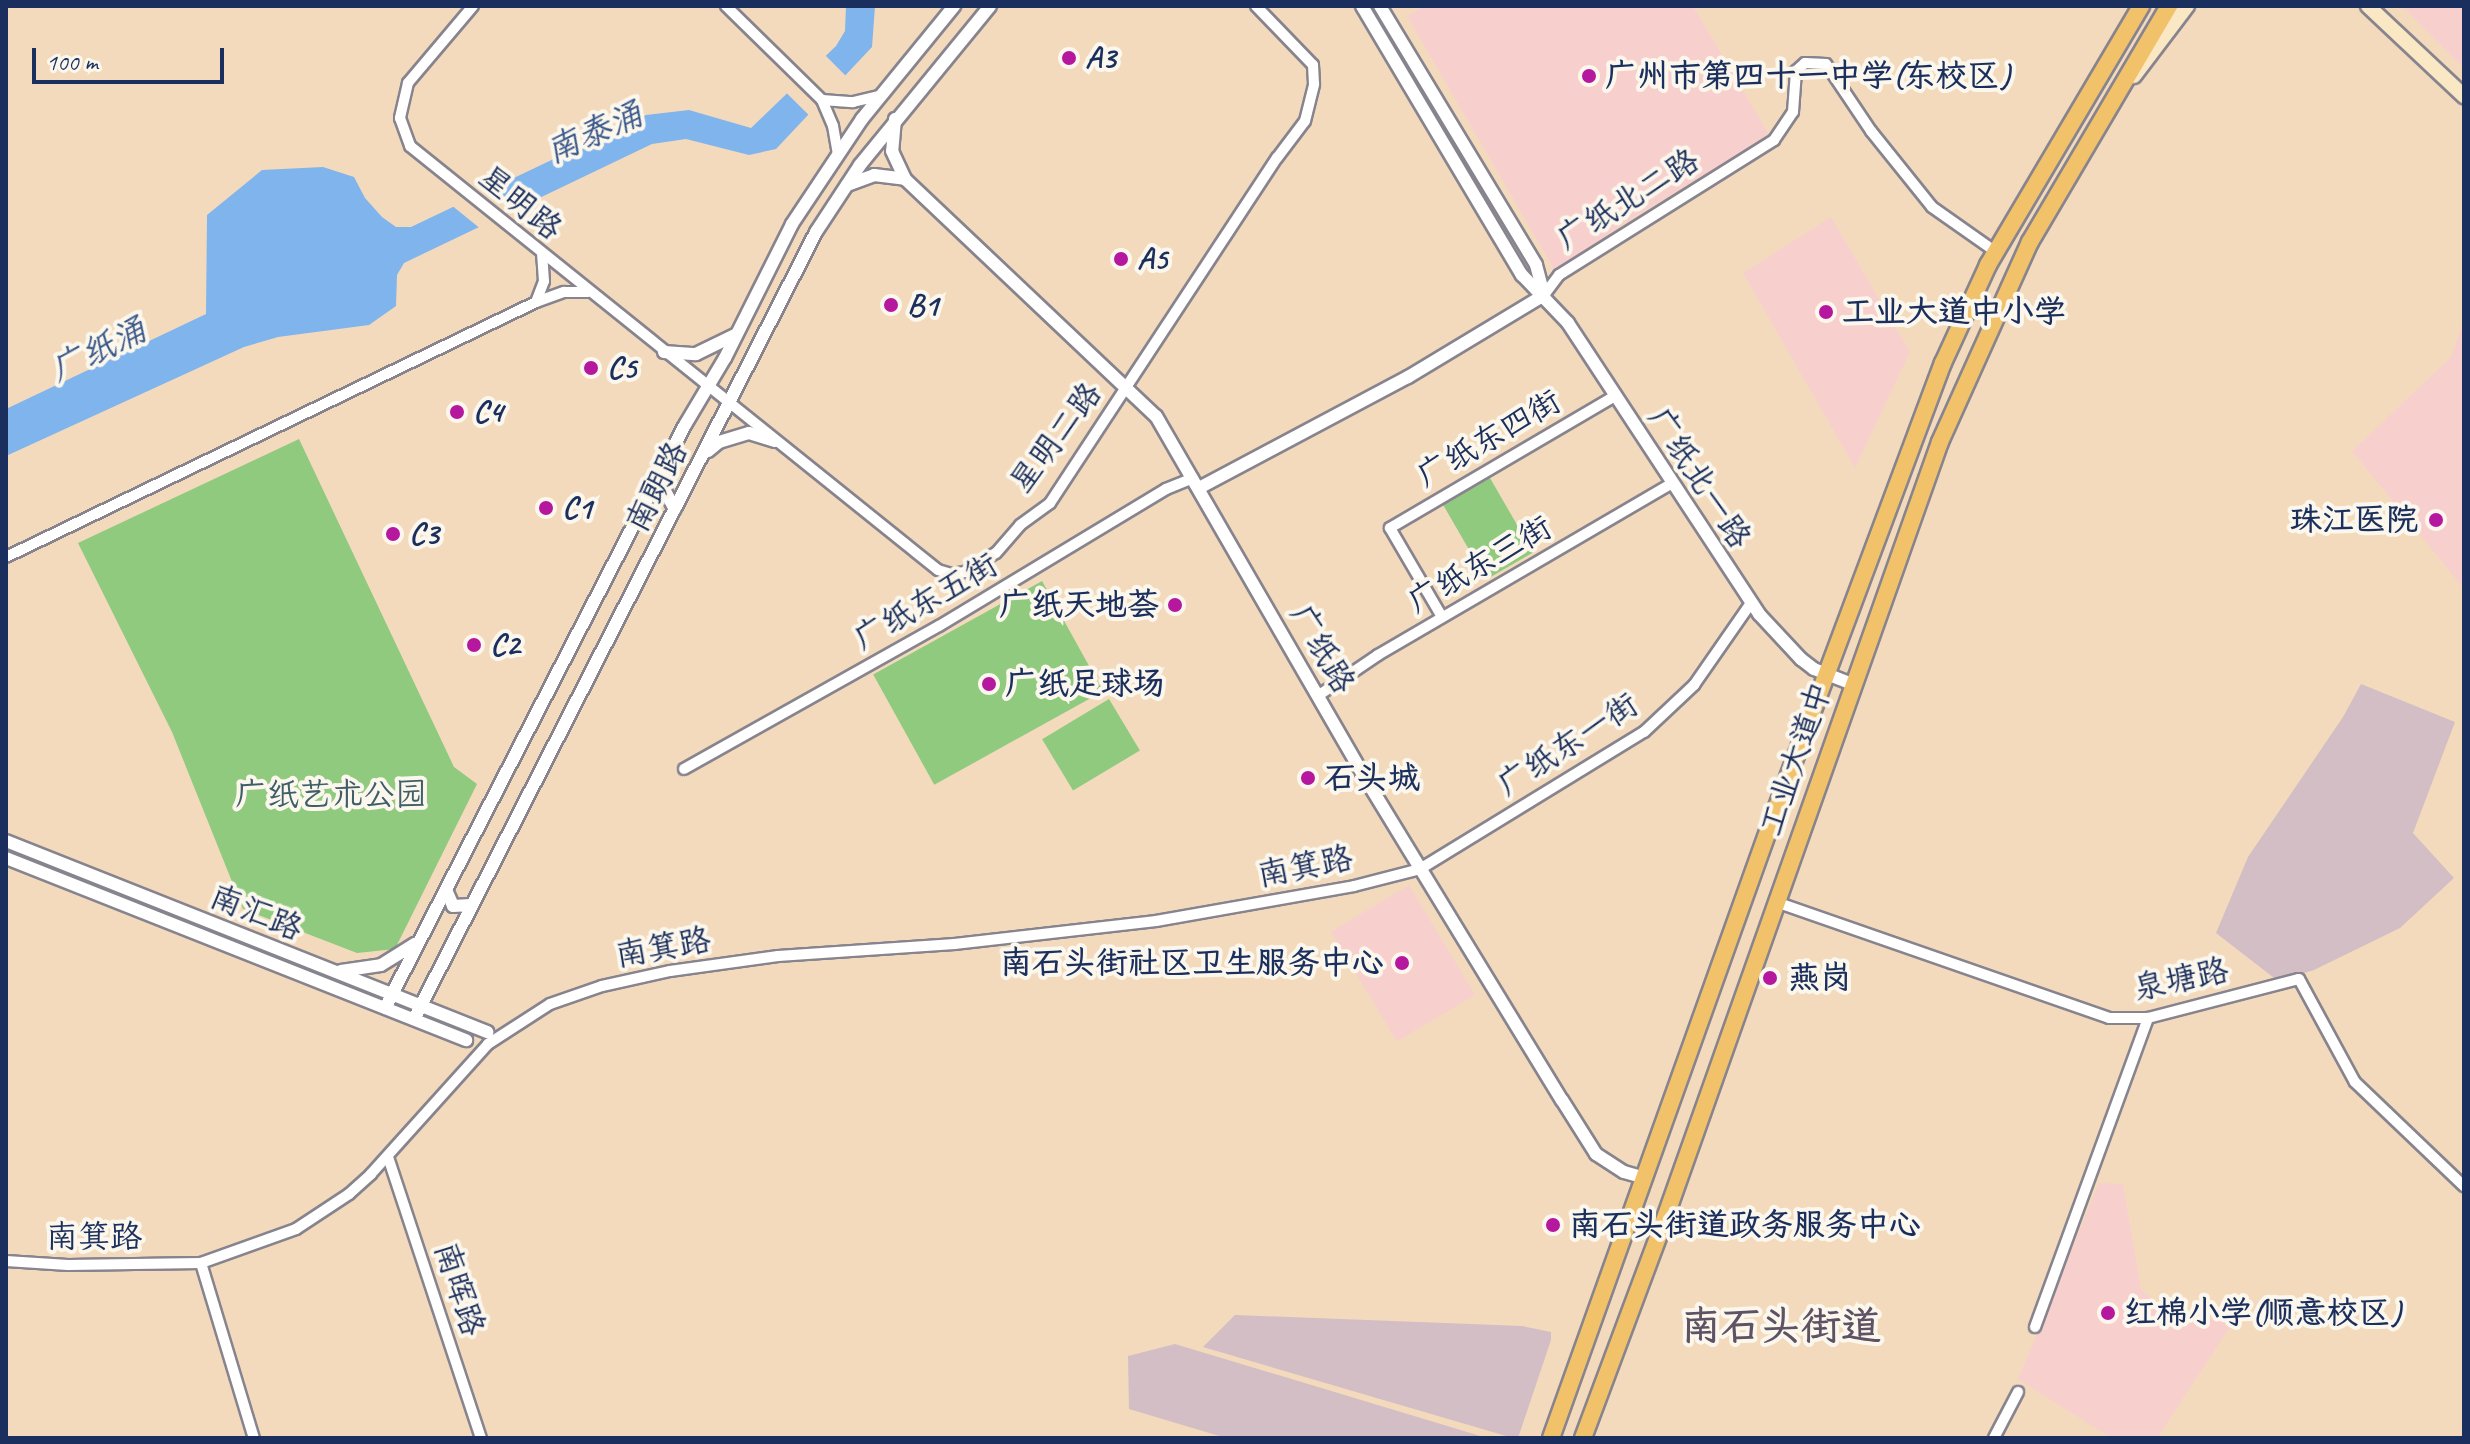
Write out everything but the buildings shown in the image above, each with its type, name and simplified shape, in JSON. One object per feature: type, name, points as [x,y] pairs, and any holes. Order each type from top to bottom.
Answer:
[{"type":"main road","points":[[1551,1438],[1826,674],[1963,316],[1996,252],[2141,6]]},
{"type":"main road","name":"工业大道中","points":[[1583,1438],[1664,1221],[1852,684],[1969,372],[2030,242],[2169,6]]},
{"type":"main road","points":[[2102,117],[2187,6]]},
{"type":"main road","points":[[2368,6],[2464,96]]},
{"type":"main road","points":[[2382,6],[2464,84]]},
{"type":"main road","points":[[1589,1421],[1595,1438]]},
{"type":"street","name":"星明路","points":[[473,6],[413,73],[400,118],[410,146],[729,404]]},
{"type":"street","points":[[726,6],[828,104],[838,153]]},
{"type":"street","name":"南朗路","points":[[385,1008],[648,496],[738,333],[792,224],[880,96],[954,6]]},
{"type":"street","name":"南朗路","points":[[414,1019],[784,294],[842,188],[895,119],[990,6]]},
{"type":"street","name":"星明二路","points":[[729,404],[938,570],[958,573],[996,553],[1020,525],[1050,503],[1277,158],[1302,126],[1314,84],[1313,65],[1256,6]]},
{"type":"street","name":"广纸北一路","points":[[1362,6],[1522,275],[1568,323],[1751,603],[1801,659],[1826,674],[1852,684]]},
{"type":"street","points":[[1380,6],[1536,265],[1544,295]]},
{"type":"street","name":"广纸北二路","points":[[1196,483],[1408,377],[1544,295],[1559,275],[1774,140],[1793,112],[1796,71],[1805,63],[1826,64],[1871,131],[1932,207],[1996,252]]},
{"type":"street","points":[[828,104],[880,96]]},
{"type":"street","name":"广纸路","points":[[895,119],[892,151],[905,179],[1156,416],[1420,869],[1596,1154],[1624,1172],[1645,1178]]},
{"type":"street","points":[[842,188],[874,175],[905,179]]},
{"type":"street","points":[[536,302],[544,281],[541,253]]},
{"type":"street","points":[[762,284],[770,296],[784,294]]},
{"type":"street","points":[[6,557],[536,302],[573,291],[590,292]]},
{"type":"street","points":[[664,352],[696,354],[738,333]]},
{"type":"street","name":"广纸东四街","points":[[1442,617],[1390,528],[1615,396]]},
{"type":"street","points":[[703,456],[719,442],[739,434],[757,433],[775,441]]},
{"type":"street","name":"广纸东五街","points":[[684,769],[939,626],[1166,489],[1196,483]]},
{"type":"street","name":"广纸东三街","points":[[1319,695],[1442,617],[1671,484]]},
{"type":"street","points":[[648,496],[666,493],[675,509]]},
{"type":"street","name":"广纸东一街","points":[[1420,869],[1644,732],[1694,685],[1751,603]]},
{"type":"street","name":"南汇路","points":[[6,841],[487,1032]]},
{"type":"street","name":"南汇路","points":[[6,858],[466,1040]]},
{"type":"street","name":"南箕路","points":[[6,1261],[68,1265],[201,1263],[296,1229],[349,1194],[388,1157],[457,1075],[488,1044],[550,1004],[602,986],[670,971],[778,956],[955,944],[1156,921],[1354,886],[1420,869]]},
{"type":"street","points":[[446,890],[453,906],[471,905]]},
{"type":"street","name":"泉塘路","points":[[1776,902],[2109,1018],[2148,1018],[2299,979],[2355,1082],[2464,1186]]},
{"type":"street","points":[[332,971],[358,971],[381,965],[402,955],[421,939]]},
{"type":"street","points":[[2035,1327],[2148,1018]]},
{"type":"street","name":"南晖路","points":[[388,1157],[481,1438]]},
{"type":"street","points":[[201,1263],[254,1438]]},
{"type":"street","points":[[1994,1438],[2018,1392]]},
{"type":"shaded area","name":"广州市第四十一中学(东校区)","points":[[1424,6],[1693,6],[1770,136],[1634,217],[1555,271],[1407,16]]},
{"type":"shaded area","points":[[2400,6],[2464,6],[2464,69],[2406,10]]},
{"type":"shaded area","name":"工业大道中小学","points":[[1831,217],[1910,352],[1855,468],[1743,273]]},
{"type":"shaded area","name":"珠江医院","points":[[2464,319],[2464,589],[2352,451],[2451,357]]},
{"type":"shaded area","points":[[2361,684],[2455,722],[2413,833],[2454,878],[2400,928],[2314,970],[2278,981],[2216,933],[2248,857],[2343,717]]},
{"type":"shaded area","name":"南石头街社区卫生服务中心","points":[[1409,885],[1475,995],[1397,1042],[1331,932]]},
{"type":"shaded area","name":"红棉小学(顺意校区)","points":[[2099,1183],[2123,1184],[2141,1290],[2185,1323],[2202,1303],[2232,1324],[2157,1438],[2111,1438],[2018,1379]]},
{"type":"shaded area","points":[[1235,1315],[1522,1326],[1551,1332],[1551,1340],[1518,1438],[1513,1438],[1203,1347]]},
{"type":"shaded area","points":[[1175,1344],[1487,1438],[1226,1438],[1129,1409],[1128,1356]]},
{"type":"green space","name":"广纸艺术公园","points":[[299,439],[454,767],[477,784],[395,949],[357,953],[243,909],[172,732],[78,543]]},
{"type":"green space","points":[[1490,478],[1533,552],[1486,579],[1443,505]]},
{"type":"green space","name":"广纸足球场","points":[[1042,581],[1103,691],[934,785],[873,675]]},
{"type":"green space","points":[[1109,699],[1140,750],[1073,791],[1042,739]]},
{"type":"water","points":[[846,6],[875,6],[872,47],[776,149],[749,155],[686,139],[652,144],[404,263],[397,275],[396,306],[369,325],[278,337],[244,347],[6,456],[6,409],[206,314],[207,215],[262,170],[323,167],[354,177],[365,198],[382,217],[396,227],[411,227],[646,115],[689,110],[751,128],[836,46],[845,31]]},
{"type":"pier","points":[[824,54],[850,80],[812,118],[786,92]]},
{"type":"pier","points":[[488,186],[520,212],[482,230],[450,204]]},
{"type":"place","name":"A3","points":[[1069,58]]},
{"type":"place","name":"广州市第四十一中学(东校区)","points":[[1589,76]]},
{"type":"place","name":"A5","points":[[1121,259]]},
{"type":"place","name":"B1","points":[[891,305]]},
{"type":"place","name":"工业大道中小学","points":[[1826,312]]},
{"type":"place","name":"C5","points":[[591,368]]},
{"type":"place","name":"C4","points":[[457,412]]},
{"type":"place","name":"C1","points":[[546,508]]},
{"type":"place","name":"珠江医院","points":[[2436,520]]},
{"type":"place","name":"C3","points":[[393,534]]},
{"type":"place","name":"广纸天地荟","points":[[1175,605]]},
{"type":"place","name":"C2","points":[[474,645]]},
{"type":"place","name":"广纸足球场","points":[[989,684]]},
{"type":"place","name":"石头城","points":[[1308,778]]},
{"type":"place","name":"南石头街社区卫生服务中心","points":[[1402,963]]},
{"type":"place","name":"燕岗","points":[[1770,978]]},
{"type":"place","name":"南石头街道政务服务中心","points":[[1553,1225]]},
{"type":"place","name":"红棉小学(顺意校区)","points":[[2108,1313]]},
{"type":"district","name":"南石头街道","points":[[1781,1326]]},
{"type":"water label","name":"南泰涌","points":[[594,132]]},
{"type":"water label","name":"广纸涌","points":[[98,349]]}]
